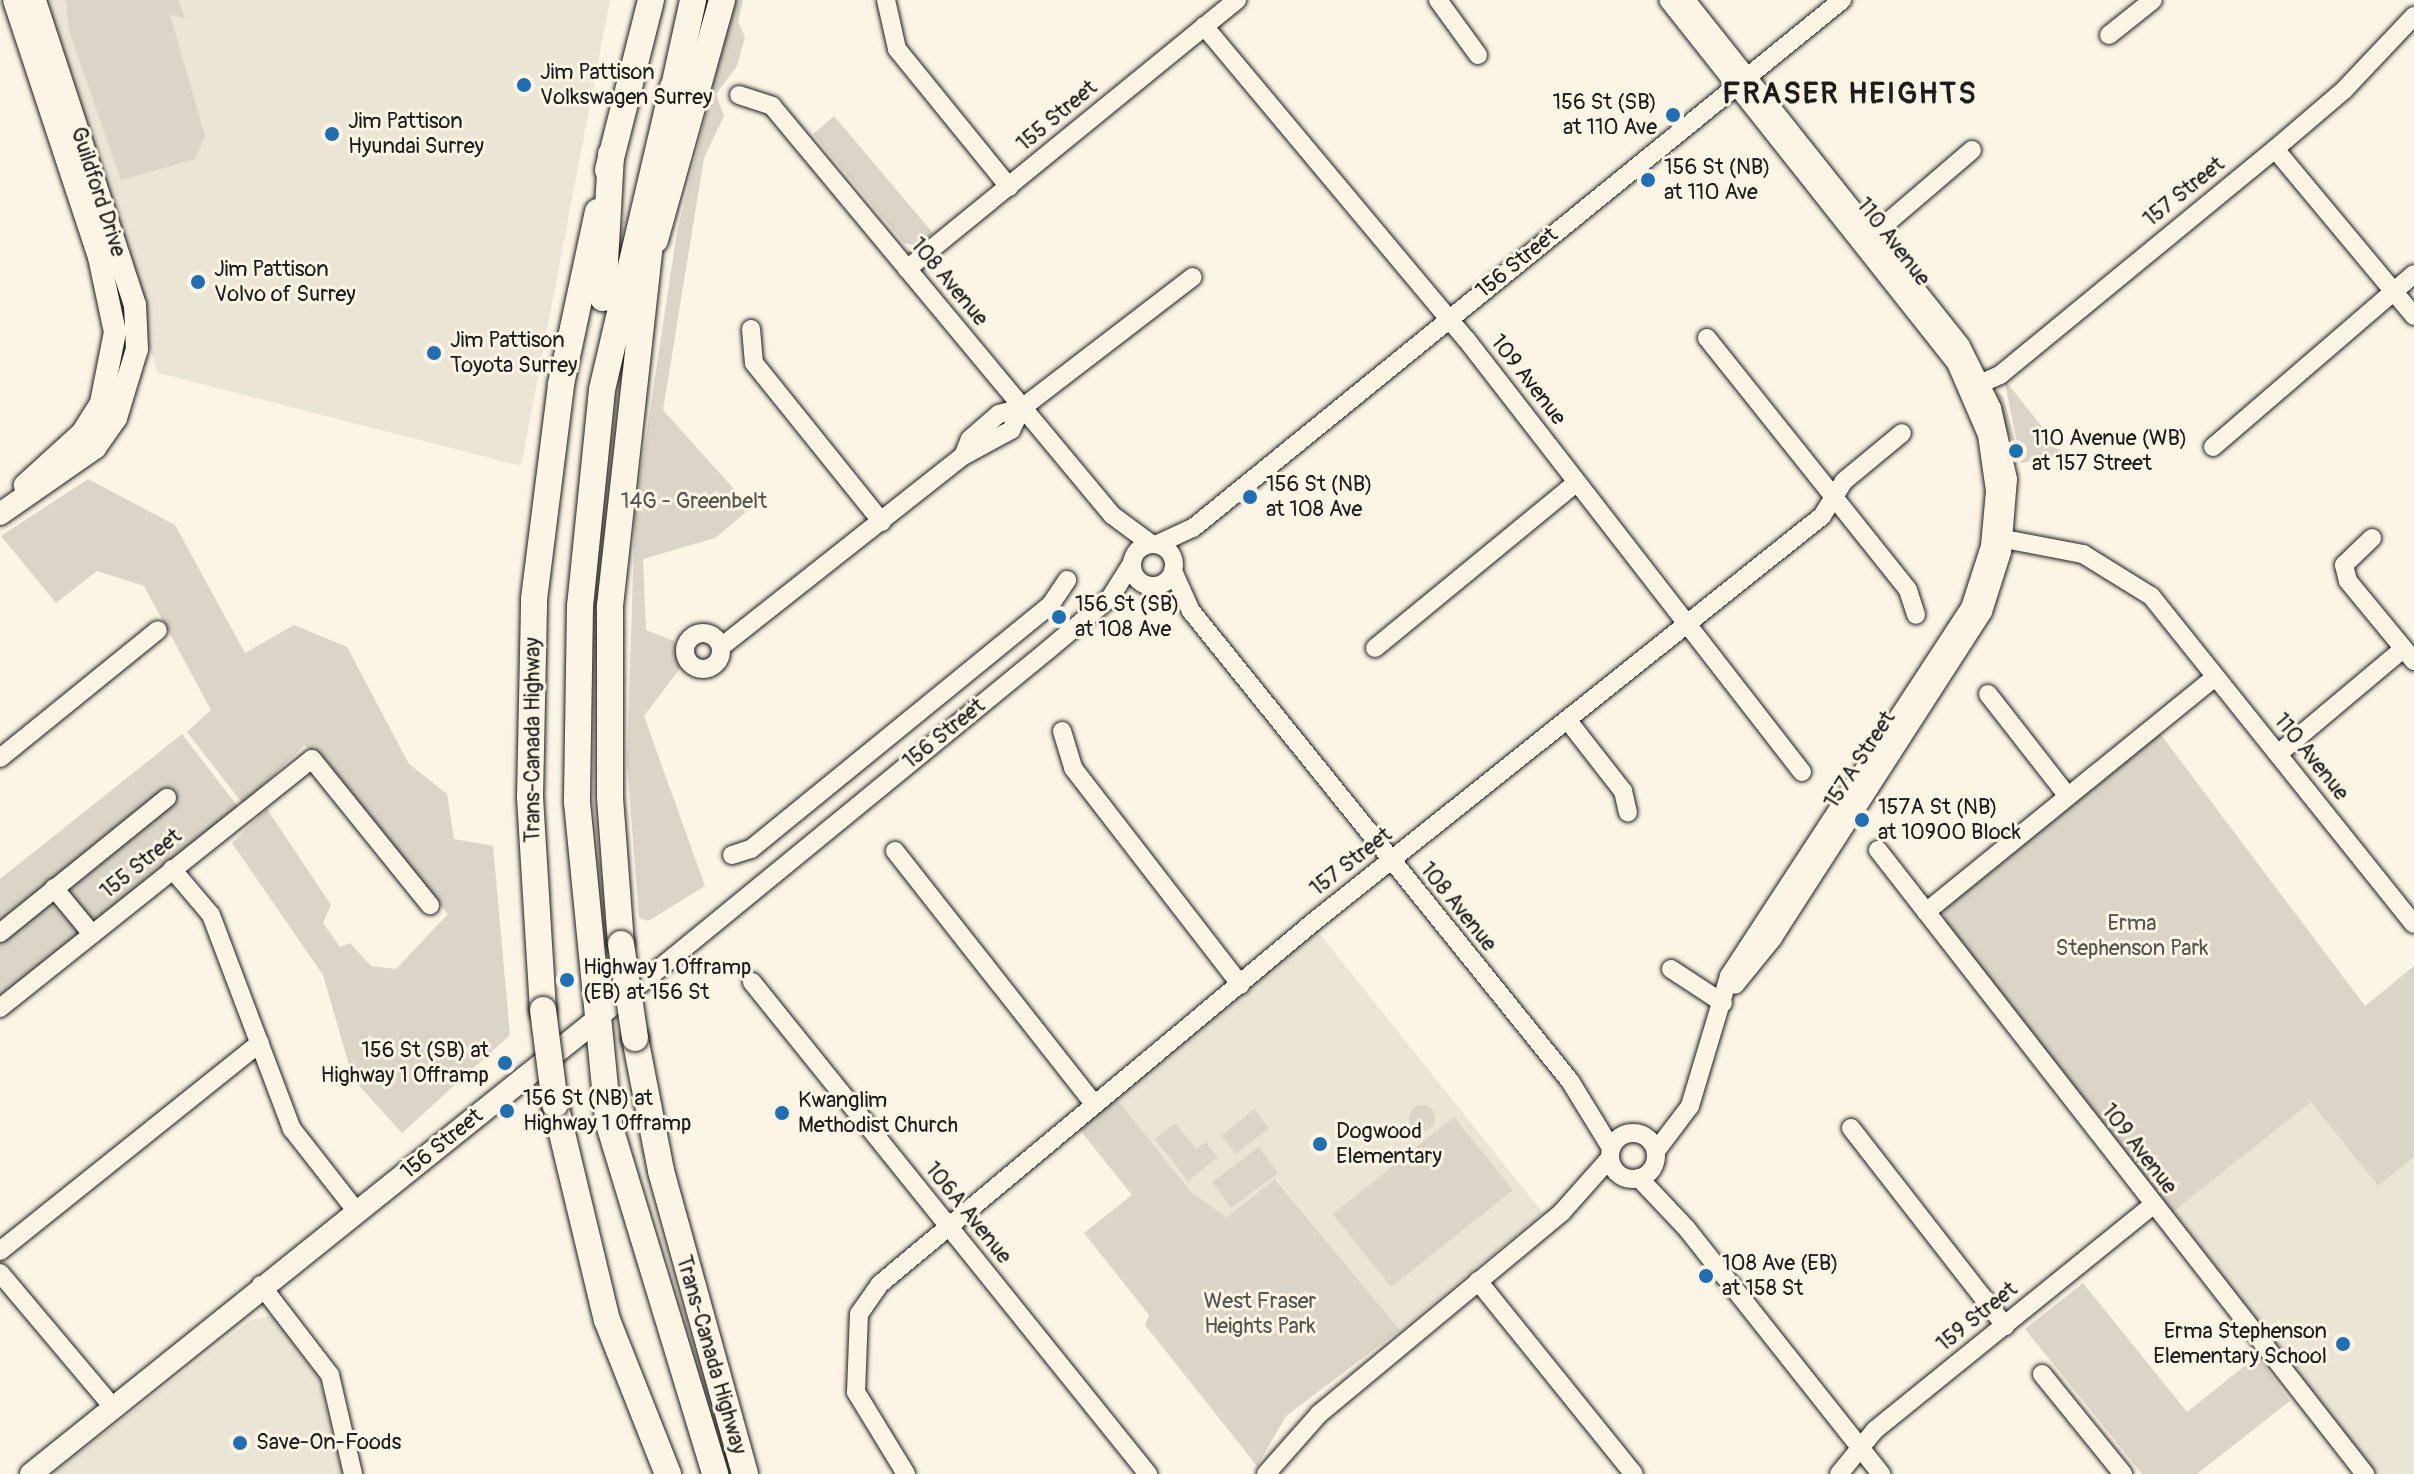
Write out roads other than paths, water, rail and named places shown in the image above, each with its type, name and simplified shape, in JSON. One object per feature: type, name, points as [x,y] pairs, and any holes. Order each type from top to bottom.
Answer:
[{"type":"highway","points":[[636,54],[640,0]]},
{"type":"highway","name":"Trans-Canada Highway","points":[[651,0],[611,154],[561,384],[534,599],[530,797],[543,1010],[555,1104],[572,1195],[628,1376],[668,1474]]},
{"type":"highway","name":"Trans-Canada Highway","points":[[693,0],[673,87],[644,278],[610,606],[610,796],[621,944],[635,1038],[661,1171],[745,1474]]},
{"type":"highway","points":[[644,278],[722,0]]},
{"type":"highway","points":[[673,87],[621,289],[585,544],[577,802],[587,1027],[622,1182],[715,1474]]},
{"type":"highway","points":[[611,154],[607,272],[573,511],[561,707],[587,1027],[609,1185],[698,1474]]},
{"type":"highway","points":[[628,1376],[660,1474]]},
{"type":"main road","name":"Guildford Drive","points":[[7,509],[19,490],[83,432],[111,371],[112,303],[14,0]]},
{"type":"main road","name":"Guildford Drive","points":[[7,509],[95,448],[129,387],[135,305],[35,0]]},
{"type":"main road","name":"156 Street","points":[[31,1474],[261,1285],[587,1027]]},
{"type":"street","name":"155 Street","points":[[907,269],[1237,0]]},
{"type":"street","points":[[1438,0],[1478,55]]},
{"type":"street","name":"110 Avenue","points":[[1668,0],[1742,80],[1874,234],[1976,385],[2005,457],[1998,538],[2083,554],[2114,568],[2151,596],[2414,924]]},
{"type":"street","name":"110 Avenue","points":[[1686,0],[1813,179],[1976,385]]},
{"type":"street","name":"156 Street","points":[[587,1027],[1110,598],[1132,561],[1154,543],[1193,528],[1842,0]]},
{"type":"street","points":[[2109,35],[2153,0]]},
{"type":"street","points":[[885,4],[897,49],[1009,187]]},
{"type":"street","name":"157 Street","points":[[1976,385],[2275,149],[2414,16]]},
{"type":"street","name":"109 Avenue","points":[[1204,26],[1449,319],[1802,772]]},
{"type":"street","name":"108 Avenue","points":[[739,95],[772,106],[1112,515],[1154,543],[1173,566],[1191,611],[1570,1081],[1611,1153],[1631,1178]]},
{"type":"street","points":[[2275,149],[2414,316]]},
{"type":"street","points":[[1813,179],[1874,234],[1972,150]]},
{"type":"street","points":[[2213,447],[2414,274]]},
{"type":"street","points":[[721,647],[963,456],[1011,430],[1022,408],[1193,277]]},
{"type":"street","points":[[751,329],[754,363],[882,522]]},
{"type":"street","points":[[1707,338],[1908,590],[1916,615]]},
{"type":"street","name":"157 Street","points":[[906,1474],[856,1392],[853,1347],[859,1314],[880,1284],[946,1224],[1390,860],[1569,722],[1688,625],[1836,500],[1844,481],[1902,433]]},
{"type":"street","points":[[1375,648],[1577,482]]},
{"type":"street","name":"108 Avenue","points":[[1112,515],[1132,561],[1151,585],[1191,611]]},
{"type":"street","name":"156 Street","points":[[1110,598],[1151,585],[1173,566],[1193,528]]},
{"type":"street","name":"157A Street","points":[[1562,1212],[1631,1178],[1655,1159],[1694,1090],[1725,997],[1773,938],[1968,638],[1992,591],[1998,538]]},
{"type":"street","points":[[2278,754],[2409,655],[2348,581],[2344,565],[2372,538]]},
{"type":"street","name":"156 Street","points":[[732,855],[751,849],[1051,604],[1067,580]]},
{"type":"street","points":[[0,758],[158,630]]},
{"type":"street","points":[[1926,912],[2215,677]]},
{"type":"street","points":[[1988,694],[2067,795]]},
{"type":"street","points":[[1569,722],[1623,791],[1628,812]]},
{"type":"street","points":[[1062,731],[1073,768],[1241,985]]},
{"type":"street","name":"155 Street","points":[[0,1008],[312,759],[430,905]]},
{"type":"street","points":[[0,933],[167,798]]},
{"type":"street","name":"109 Avenue","points":[[1878,850],[2152,1206],[2365,1474]]},
{"type":"street","points":[[895,851],[1094,1104]]},
{"type":"street","points":[[172,869],[211,915],[292,1129],[357,1212]]},
{"type":"street","points":[[54,888],[92,934]]},
{"type":"street","points":[[1671,969],[1725,997]]},
{"type":"street","name":"106A Avenue","points":[[752,982],[1148,1474]]},
{"type":"street","points":[[0,1251],[260,1043]]},
{"type":"street","name":"108 Avenue","points":[[1570,1081],[1635,1133],[1655,1159]]},
{"type":"street","name":"157A Street","points":[[1562,1212],[1611,1153],[1635,1133],[1676,1113],[1694,1090]]},
{"type":"street","points":[[1851,1128],[2005,1326]]},
{"type":"street","points":[[1655,1159],[1687,1229]]},
{"type":"street","points":[[1631,1178],[1687,1229],[1881,1474]]},
{"type":"street","name":"159 Street","points":[[1839,1474],[1861,1449],[2152,1206]]},
{"type":"street","points":[[1266,1474],[1319,1414],[1562,1212]]},
{"type":"street","points":[[0,1273],[113,1407]]},
{"type":"street","points":[[1478,1281],[1634,1474]]},
{"type":"street","points":[[261,1285],[330,1375],[353,1474]]},
{"type":"street","points":[[2042,1374],[2123,1474]]},
{"type":"place","name":"Jim Pattison Volkswagen Surrey","points":[[524,85]]},
{"type":"place","name":"156 St (SB) at 110 Ave","points":[[1673,115]]},
{"type":"place","name":"Jim Pattison Hyundai Surrey","points":[[332,134]]},
{"type":"place","name":"156 St (NB) at 110 Ave","points":[[1648,180]]},
{"type":"place","name":"Jim Pattison Volvo of Surrey","points":[[198,282]]},
{"type":"place","name":"Jim Pattison Toyota Surrey","points":[[434,353]]},
{"type":"place","name":"110 Avenue (WB) at 157 Street","points":[[2016,451]]},
{"type":"place","name":"156 St (NB) at 108 Ave","points":[[1250,497]]},
{"type":"place","name":"156 St (SB) at 108 Ave","points":[[1059,617]]},
{"type":"place","name":"157A St (NB) at 10900 Block","points":[[1862,820]]},
{"type":"place","name":"Highway 1 Offramp (EB) at 156 St","points":[[567,980]]},
{"type":"place","name":"156 St (SB) at Highway 1 Offramp","points":[[505,1063]]},
{"type":"place","name":"156 St (NB) at Highway 1 Offramp","points":[[507,1111]]},
{"type":"place","name":"Kwanglim Methodist Church","points":[[782,1113]]},
{"type":"place","name":"Dogwood Elementary","points":[[1320,1144]]},
{"type":"place","name":"108 Ave (EB) at 158 St","points":[[1706,1276]]},
{"type":"place","name":"Erma Stephenson Elementary School","points":[[2343,1344]]},
{"type":"place","name":"Save-On-Foods","points":[[240,1443]]},
{"type":"district","name":"FRASER HEIGHTS","points":[[1850,94]]},
{"type":"park label","name":"14G - Greenbelt","points":[[694,502]]},
{"type":"park label","name":"Erma Stephenson Park","points":[[2132,936]]},
{"type":"park label","name":"West Fraser Heights Park","points":[[1260,1314]]}]
